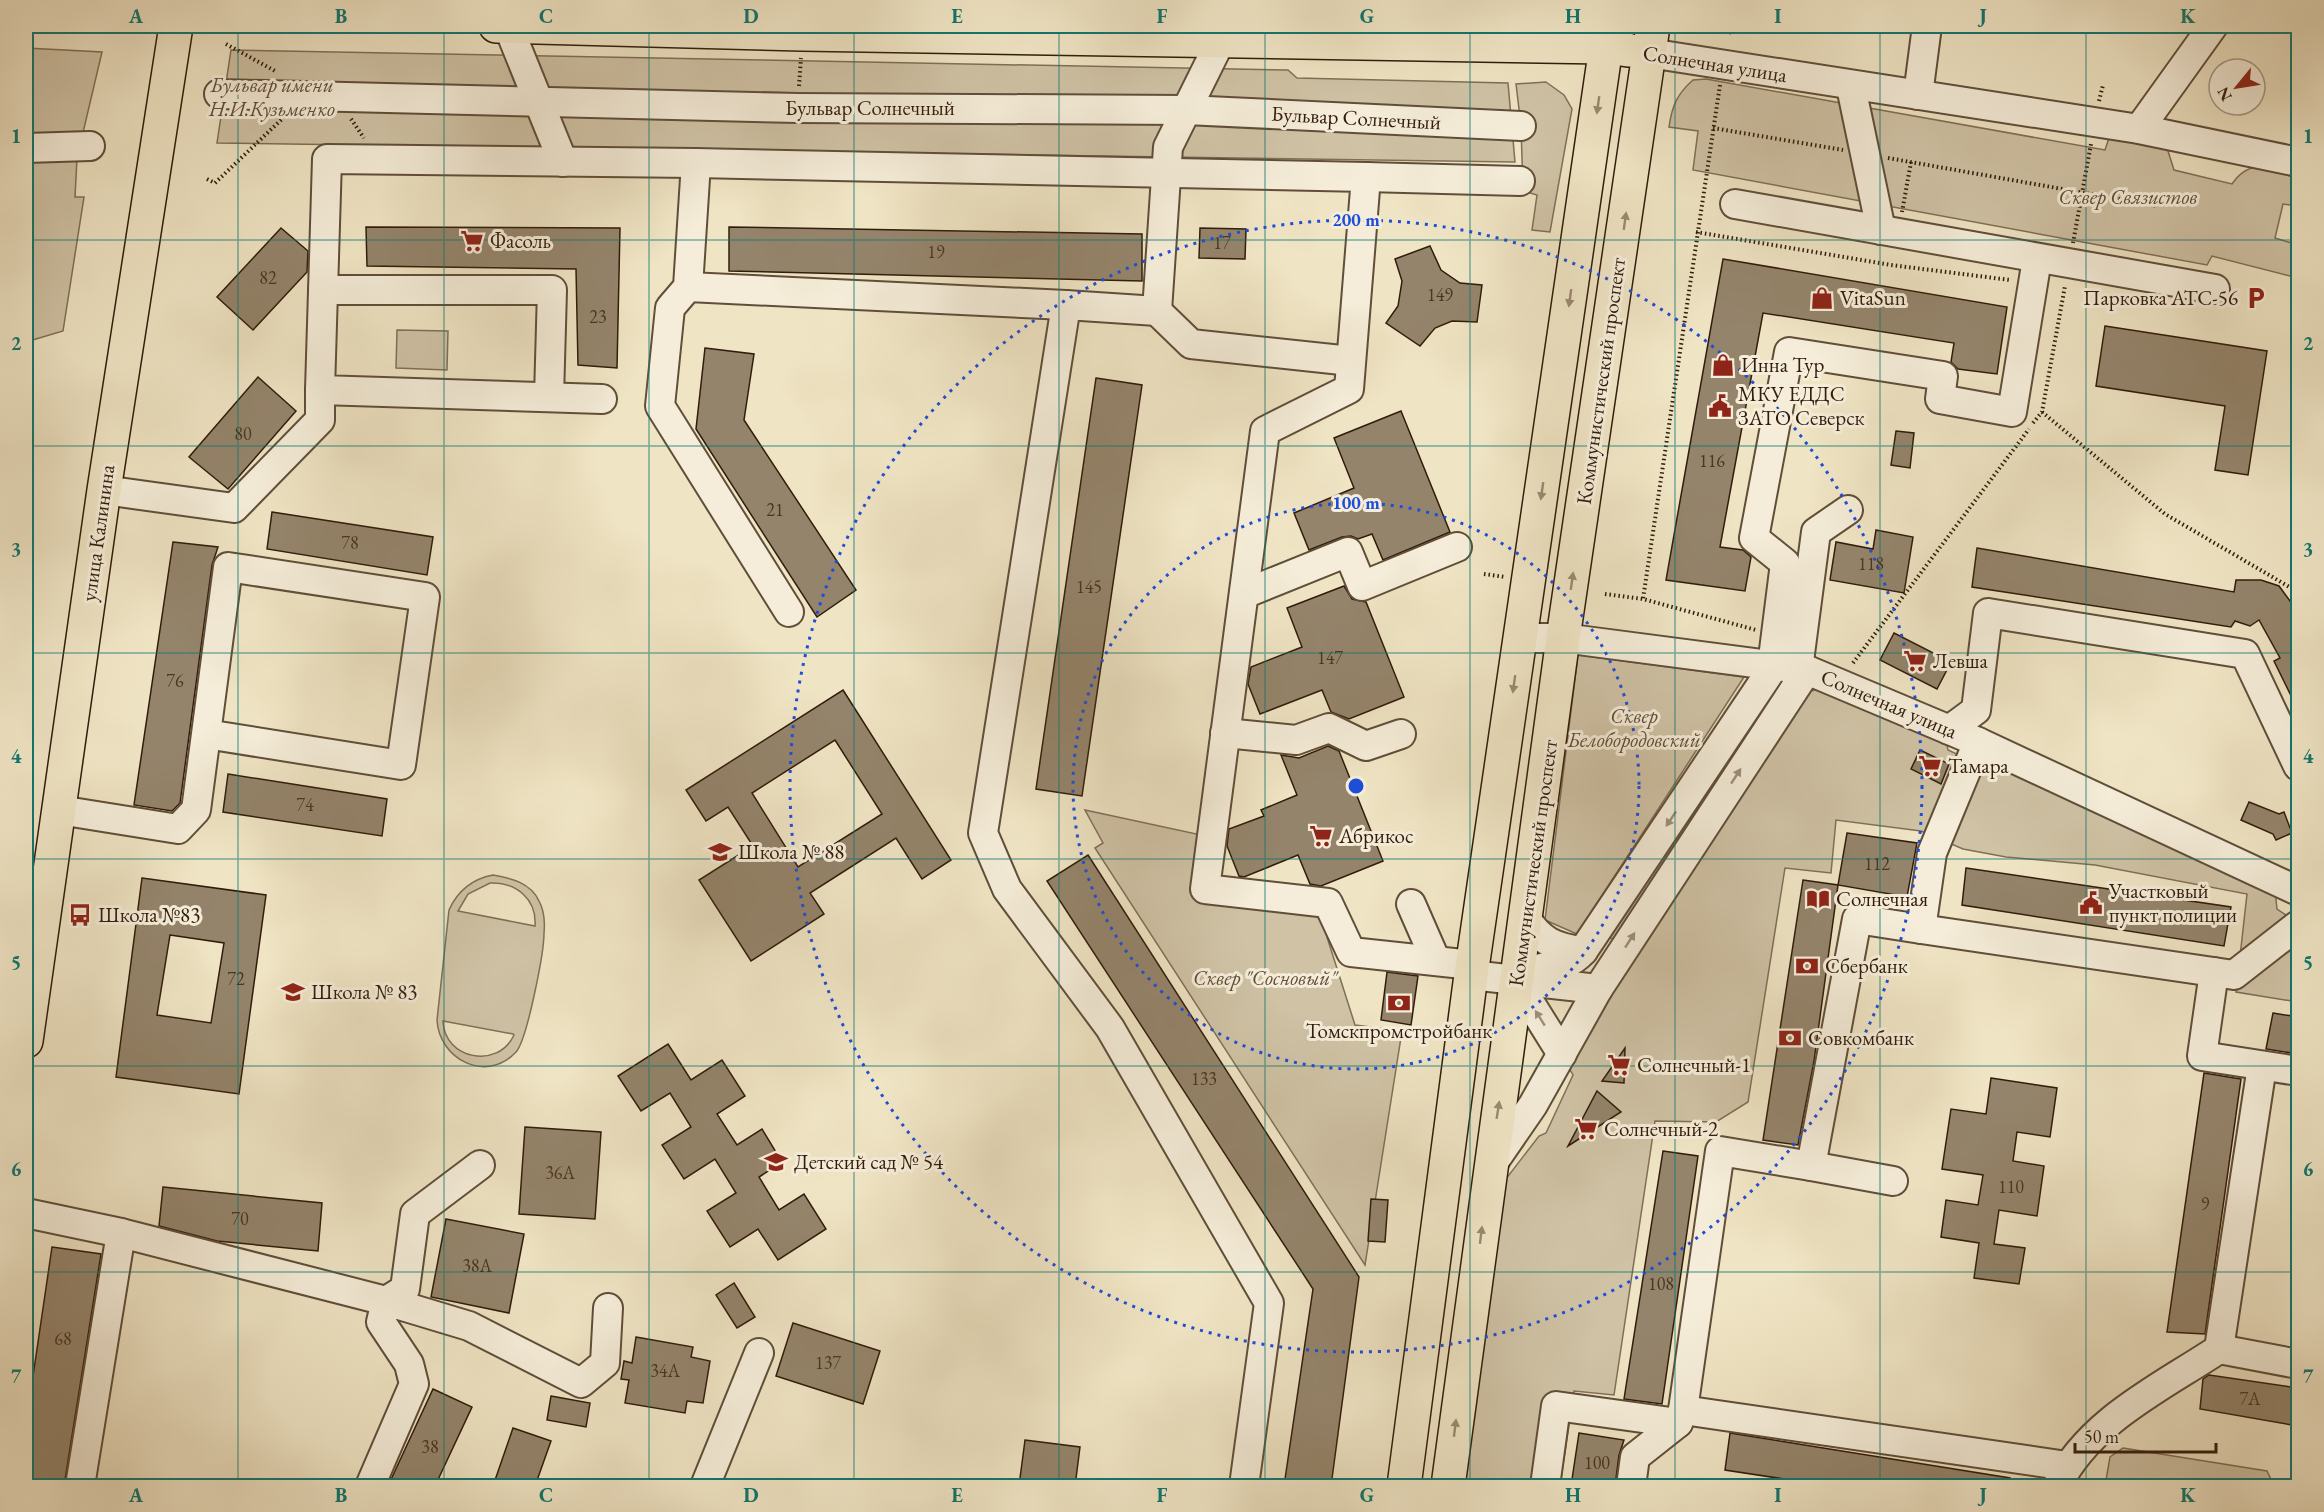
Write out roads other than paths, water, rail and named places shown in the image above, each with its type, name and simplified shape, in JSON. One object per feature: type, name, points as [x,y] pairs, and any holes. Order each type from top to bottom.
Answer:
[{"type":"main road","name":"улица Калинина","points":[[26,1041],[104,490],[176,26]]},
{"type":"main road","name":"Солнечная улица","points":[[496,26],[1220,42],[1607,36],[1651,39]]},
{"type":"main road","name":"Коммунистический проспект","points":[[1404,1486],[1472,970],[1607,36]]},
{"type":"main road","name":"Коммунистический проспект","points":[[1448,1486],[1563,639],[1651,39]]},
{"type":"street","points":[[508,26],[562,162]]},
{"type":"street","points":[[1917,95],[1927,26]]},
{"type":"street","points":[[2139,129],[2213,26]]},
{"type":"street","name":"Солнечная улица","points":[[1651,39],[1851,87],[2139,129],[2298,162]]},
{"type":"street","points":[[1157,310],[1167,147],[1220,42]]},
{"type":"street","points":[[1851,87],[1881,230]]},
{"type":"street","name":"Бульвар Солнечный","points":[[219,94],[810,108],[1186,110],[1521,126]]},
{"type":"street","points":[[26,148],[90,146]]},
{"type":"street","points":[[104,490],[234,508],[320,420],[327,159],[696,163],[1520,181]]},
{"type":"street","points":[[696,163],[688,287],[670,308],[660,406],[789,612]]},
{"type":"street","points":[[1366,177],[1349,389],[1265,431],[1205,889],[1328,903],[1352,952],[1436,961],[1517,982],[1598,989]]},
{"type":"street","points":[[1735,204],[1881,230],[2035,271],[2215,289]]},
{"type":"street","points":[[1517,982],[1534,970],[1574,960],[1583,951],[1788,668],[1785,563],[1754,538],[1789,352],[1943,376],[1940,399],[2012,412],[2035,271]]},
{"type":"street","points":[[688,287],[1157,310],[1191,344],[1351,361]]},
{"type":"street","points":[[323,290],[552,290],[549,397]]},
{"type":"street","points":[[1066,305],[983,833],[1007,889],[1110,1028],[1269,1304],[1244,1486]]},
{"type":"street","points":[[320,390],[602,399]]},
{"type":"street","points":[[1490,1167],[1533,1105],[1598,989],[1788,668],[1816,532],[1848,510]]},
{"type":"street","points":[[1244,594],[1348,552],[1362,586],[1457,547]]},
{"type":"street","points":[[59,810],[178,829],[196,810],[206,734],[228,567],[425,597],[401,765],[206,734]]},
{"type":"street","points":[[1949,730],[1976,710],[1988,614],[2245,654],[2298,765]]},
{"type":"street","name":"Солнечная улица","points":[[1520,638],[1563,639],[1788,668],[1978,742],[2298,891]]},
{"type":"street","points":[[1225,733],[1296,740],[1329,728],[1366,746],[1401,734]]},
{"type":"street","points":[[1921,928],[1932,853],[1978,742]]},
{"type":"street","points":[[1411,904],[1436,961]]},
{"type":"street","points":[[1525,917],[1536,935],[1566,949],[1583,951]]},
{"type":"street","points":[[1812,1166],[1857,919],[2234,975],[2298,925]]},
{"type":"street","points":[[2214,972],[2202,1056],[2298,1071]]},
{"type":"street","points":[[1517,982],[1562,1054]]},
{"type":"street","points":[[2219,1349],[2262,1066]]},
{"type":"street","points":[[1631,1486],[1635,1457],[1681,1417],[1720,1151],[1893,1181]]},
{"type":"street","points":[[370,1486],[414,1384],[409,1364],[381,1322],[386,1301],[405,1290],[415,1214],[480,1165]]},
{"type":"street","points":[[26,1213],[121,1233],[386,1301],[469,1326],[581,1383],[605,1363],[609,1308]]},
{"type":"street","points":[[80,1486],[121,1233]]},
{"type":"street","points":[[1545,1486],[1556,1406],[1681,1417],[2062,1476],[2107,1422],[2219,1349],[2298,1364]]},
{"type":"street","points":[[698,1480],[759,1353]]},
{"type":"place","name":"Фасоль","points":[[472,241]]},
{"type":"place","name":"VitaSun","points":[[1822,298]]},
{"type":"place","name":"Парковка АТС-56","points":[[2256,298]]},
{"type":"place","name":"Инна Тур","points":[[1723,365]]},
{"type":"place","name":"МКУ ЕДДС ЗАТО Северск","points":[[1720,406]]},
{"type":"place","name":"Левша","points":[[1915,661]]},
{"type":"place","name":"Тамара","points":[[1930,766]]},
{"type":"place","name":"Абрикос","points":[[1321,836]]},
{"type":"place","name":"Школа № 88","points":[[720,852]]},
{"type":"place","name":"Солнечная","points":[[1818,899]]},
{"type":"place","name":"Участковый пункт полиции","points":[[2091,903]]},
{"type":"place","name":"Школа №83","points":[[80,915]]},
{"type":"place","name":"Сбербанк","points":[[1807,966]]},
{"type":"place","name":"Школа № 83","points":[[293,992]]},
{"type":"place","name":"Томскпромстройбанк","points":[[1399,1003]]},
{"type":"place","name":"Совкомбанк","points":[[1790,1038]]},
{"type":"place","name":"Солнечный-1","points":[[1619,1065]]},
{"type":"place","name":"Солнечный-2","points":[[1586,1129]]},
{"type":"place","name":"Детский сад № 54","points":[[776,1162]]},
{"type":"park label","name":"Бульвар имени Н.И.Кузьменко","points":[[272,97]]},
{"type":"park label","name":"Сквер Связистов","points":[[2128,197]]},
{"type":"park label","name":"Сквер Белобородовский","points":[[1634,728]]},
{"type":"park label","name":"Сквер \"Сосновый\"","points":[[1265,978]]}]
